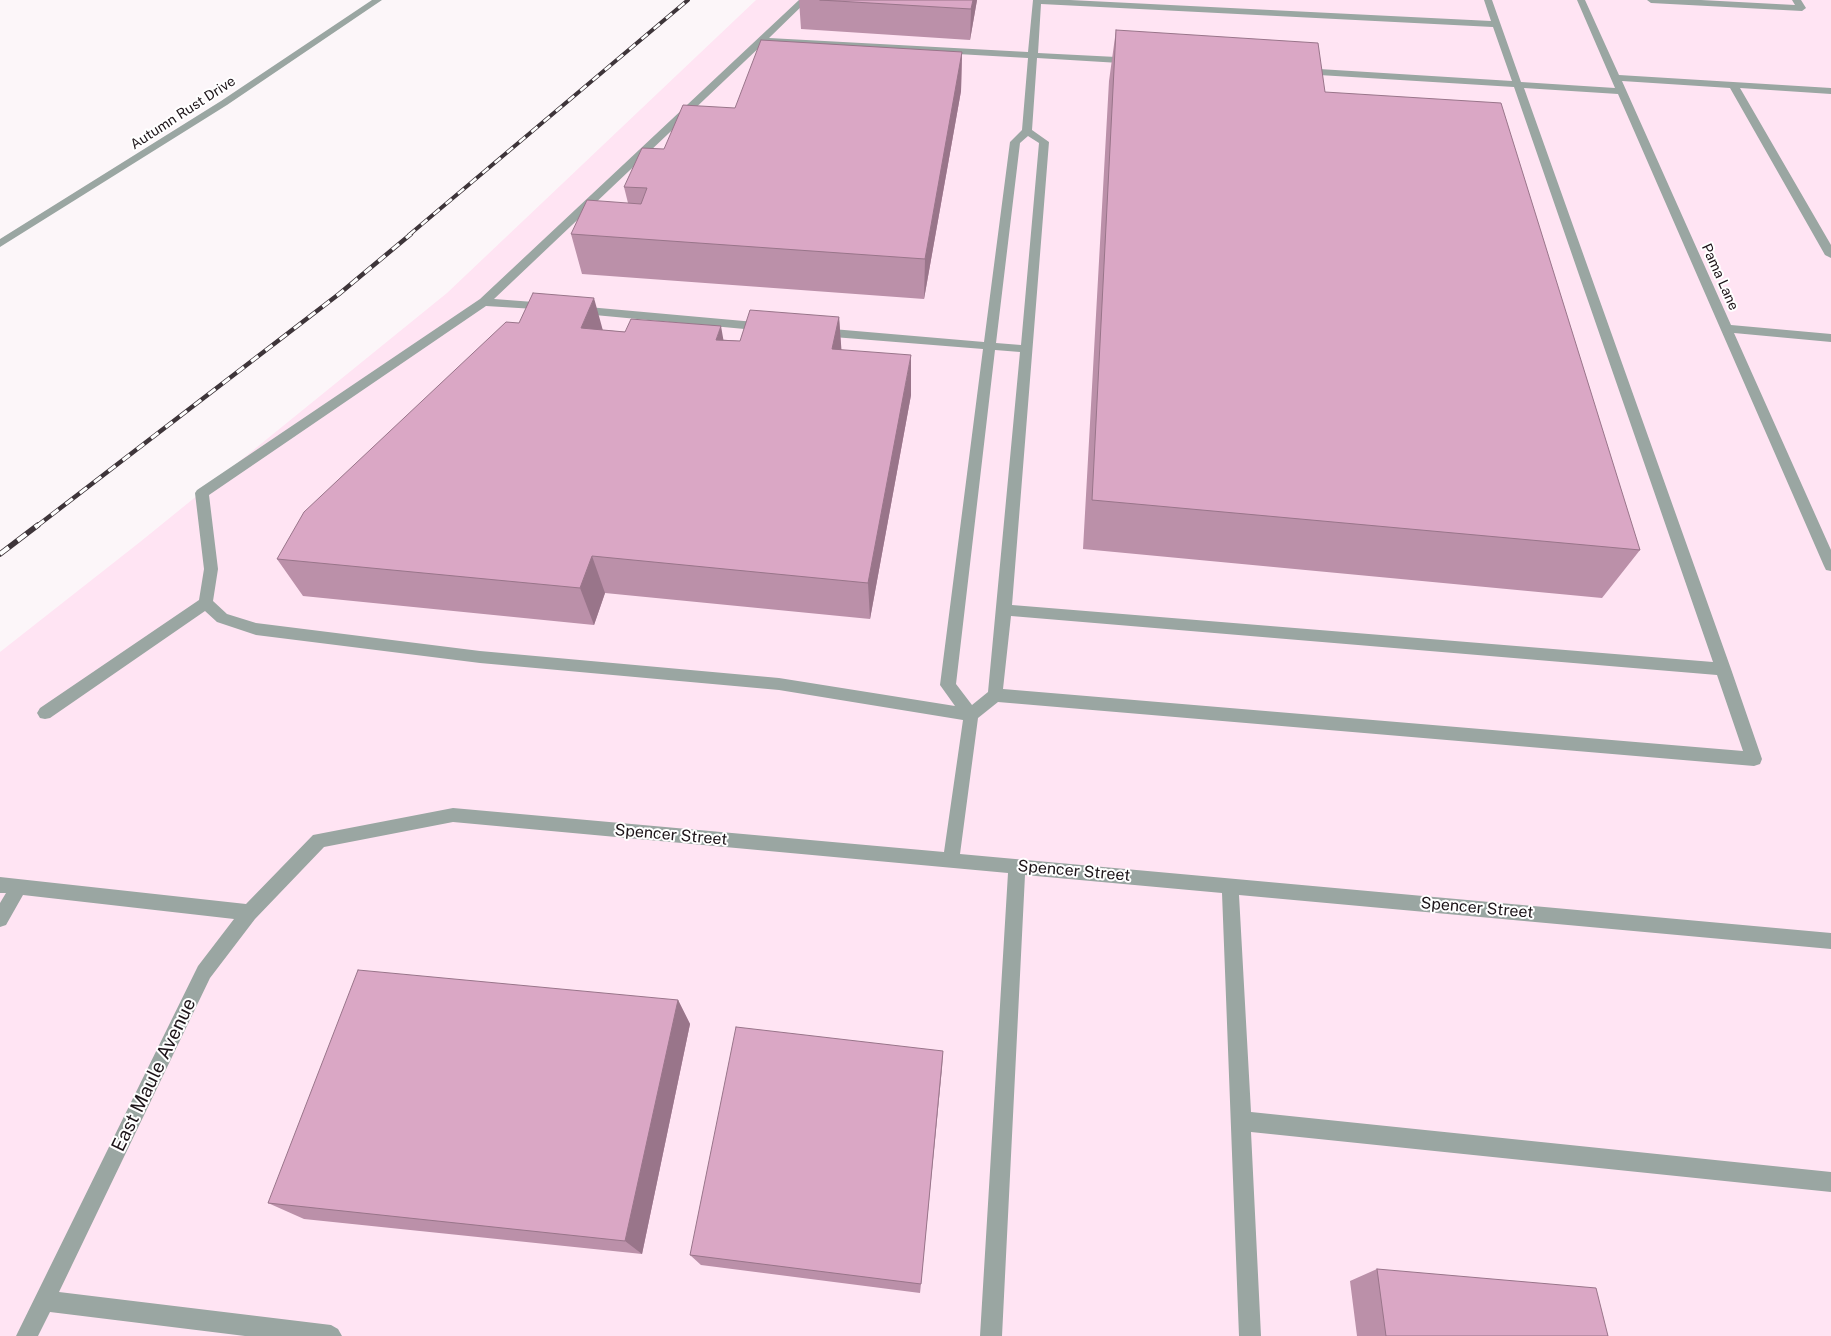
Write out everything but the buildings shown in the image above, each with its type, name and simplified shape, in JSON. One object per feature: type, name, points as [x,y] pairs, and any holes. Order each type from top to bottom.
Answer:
[{"type":"street","name":"Autumn Rust Drive","points":[[0,244],[224,103],[378,0]]},
{"type":"street","points":[[45,714],[206,603],[211,569],[202,493],[484,302],[804,0]]},
{"type":"street","points":[[995,695],[1754,759],[1488,0]]},
{"type":"street","name":"Pama Lane","points":[[1581,0],[1829,560]]},
{"type":"street","points":[[1651,0],[1802,8],[1796,0]]},
{"type":"street","points":[[971,715],[948,685],[1014,142],[1027,131],[1037,1],[1496,24]]},
{"type":"street","points":[[762,40],[1142,61]]},
{"type":"street","points":[[1290,70],[1621,92]]},
{"type":"street","points":[[1615,78],[1831,91]]},
{"type":"street","points":[[1733,85],[1831,255]]},
{"type":"street","points":[[951,860],[971,715],[995,695],[1004,610],[1044,142],[1027,131]]},
{"type":"street","points":[[484,302],[781,328]]},
{"type":"street","points":[[1727,330],[1831,338]]},
{"type":"street","points":[[811,331],[1026,349]]},
{"type":"street","points":[[206,603],[222,618],[256,629],[480,657],[779,684],[971,715]]},
{"type":"street","points":[[1004,610],[1723,669]]},
{"type":"street","name":"Spencer Street","points":[[319,840],[453,815],[1831,941]]},
{"type":"street","name":"East Maule Avenue","points":[[27,1336],[204,972],[249,913],[319,840]]},
{"type":"street","points":[[990,1336],[1017,866]]},
{"type":"street","points":[[0,885],[249,913]]},
{"type":"street","points":[[1230,886],[1250,1336]]},
{"type":"street","points":[[0,919],[19,887]]},
{"type":"street","points":[[1241,1121],[1831,1182]]},
{"type":"street","points":[[44,1300],[331,1336]]},
{"type":"shaded area","points":[[756,0],[1831,0],[1831,1336],[0,1336],[0,652],[140,542],[447,293]]},
{"type":"railway","points":[[409,235],[688,0]]},
{"type":"railway","points":[[37,526],[339,294],[411,234]]},
{"type":"railway","points":[[0,554],[38,525]]}]
